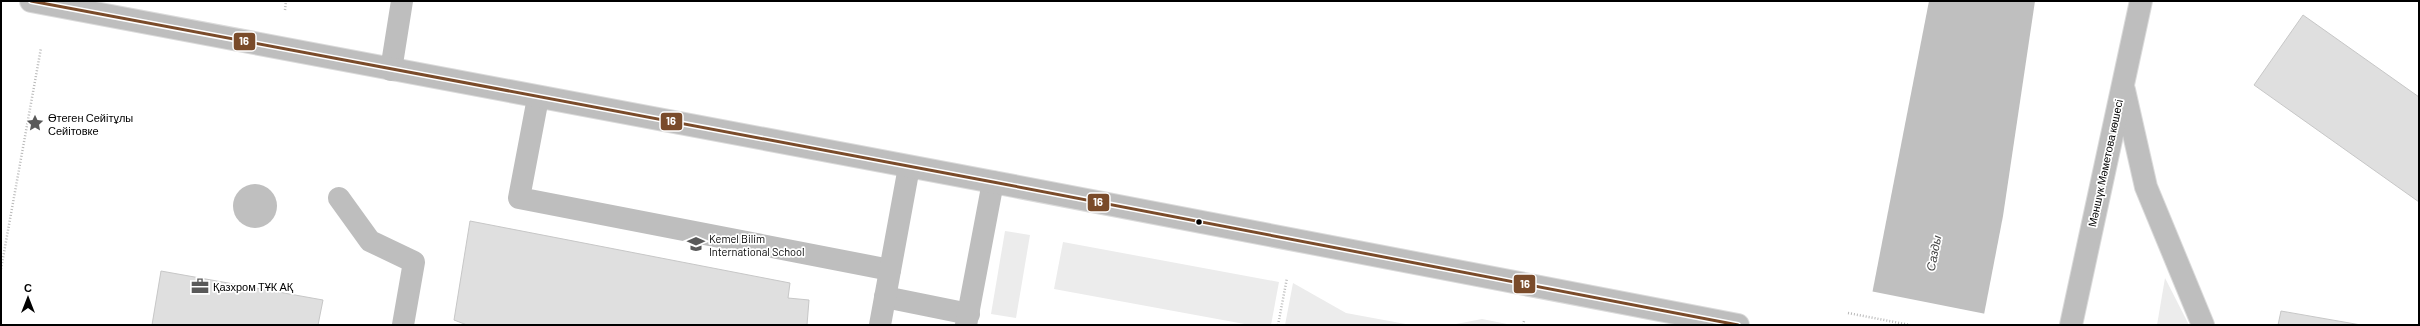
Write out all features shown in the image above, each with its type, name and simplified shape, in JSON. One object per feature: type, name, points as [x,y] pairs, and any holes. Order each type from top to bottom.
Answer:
[{"type":"main road","points":[[31,1],[59,4],[391,70],[993,182],[1738,325]]},
{"type":"main road","points":[[391,70],[402,1]]},
{"type":"main road","name":"Мәншүк Мәметова көшесі","points":[[2071,325],[2141,1]]},
{"type":"main road","points":[[2123,82],[2146,187],[2203,325]]},
{"type":"main road","points":[[538,98],[519,198],[890,270]]},
{"type":"main road","points":[[880,325],[909,167]]},
{"type":"main road","points":[[885,297],[967,319],[993,182]]},
{"type":"main road","points":[[339,198],[370,241],[414,262],[403,325]]},
{"type":"path","points":[[285,10],[286,1]]},
{"type":"path","points":[[1,269],[41,48]]},
{"type":"path","points":[[1278,325],[1287,278]]},
{"type":"path","points":[[1848,313],[1910,325]]},
{"type":"path","points":[[1523,325],[1524,321]]},
{"type":"shaded area","points":[[1005,231],[1030,235],[1016,318],[991,314]]},
{"type":"shaded area","points":[[1063,242],[1279,282],[1271,325],[1250,325],[1054,289]]},
{"type":"shaded area","points":[[2165,278],[2189,325],[2157,325]]},
{"type":"shaded area","points":[[1293,283],[1346,313],[1411,325],[1285,325]]},
{"type":"shaded area","points":[[1482,319],[1512,325],[1451,325]]},
{"type":"water","name":"Сазды","points":[[1929,1],[2035,1],[2003,216],[1982,325],[1866,325]]},
{"type":"water","points":[[255,184],[267,188],[273,194],[277,206],[273,218],[267,224],[255,228],[243,224],[237,218],[233,206],[237,194],[243,188]]},
{"type":"pier","points":[[1870,291],[1986,314],[1984,325],[1864,325]]},
{"type":"building","points":[[2303,15],[2419,97],[2419,202],[2254,85]]},
{"type":"building","points":[[470,221],[790,283],[788,298],[809,300],[807,325],[467,325],[454,320]]},
{"type":"building","name":"Қазхром ТҰК АҚ","points":[[161,271],[323,300],[318,325],[152,325]]},
{"type":"building","points":[[2281,311],[2361,325],[2278,325]]},
{"type":"transit line","name":"16","points":[[31,1],[993,182],[1738,325]]},
{"type":"place","name":"Өтеген Сейітұлы Сейітовке","points":[[35,123]]},
{"type":"place","name":"Kemel Bilim International School","points":[[696,244]]},
{"type":"place","name":"Қазхром ТҰК АҚ","points":[[200,286]]}]
